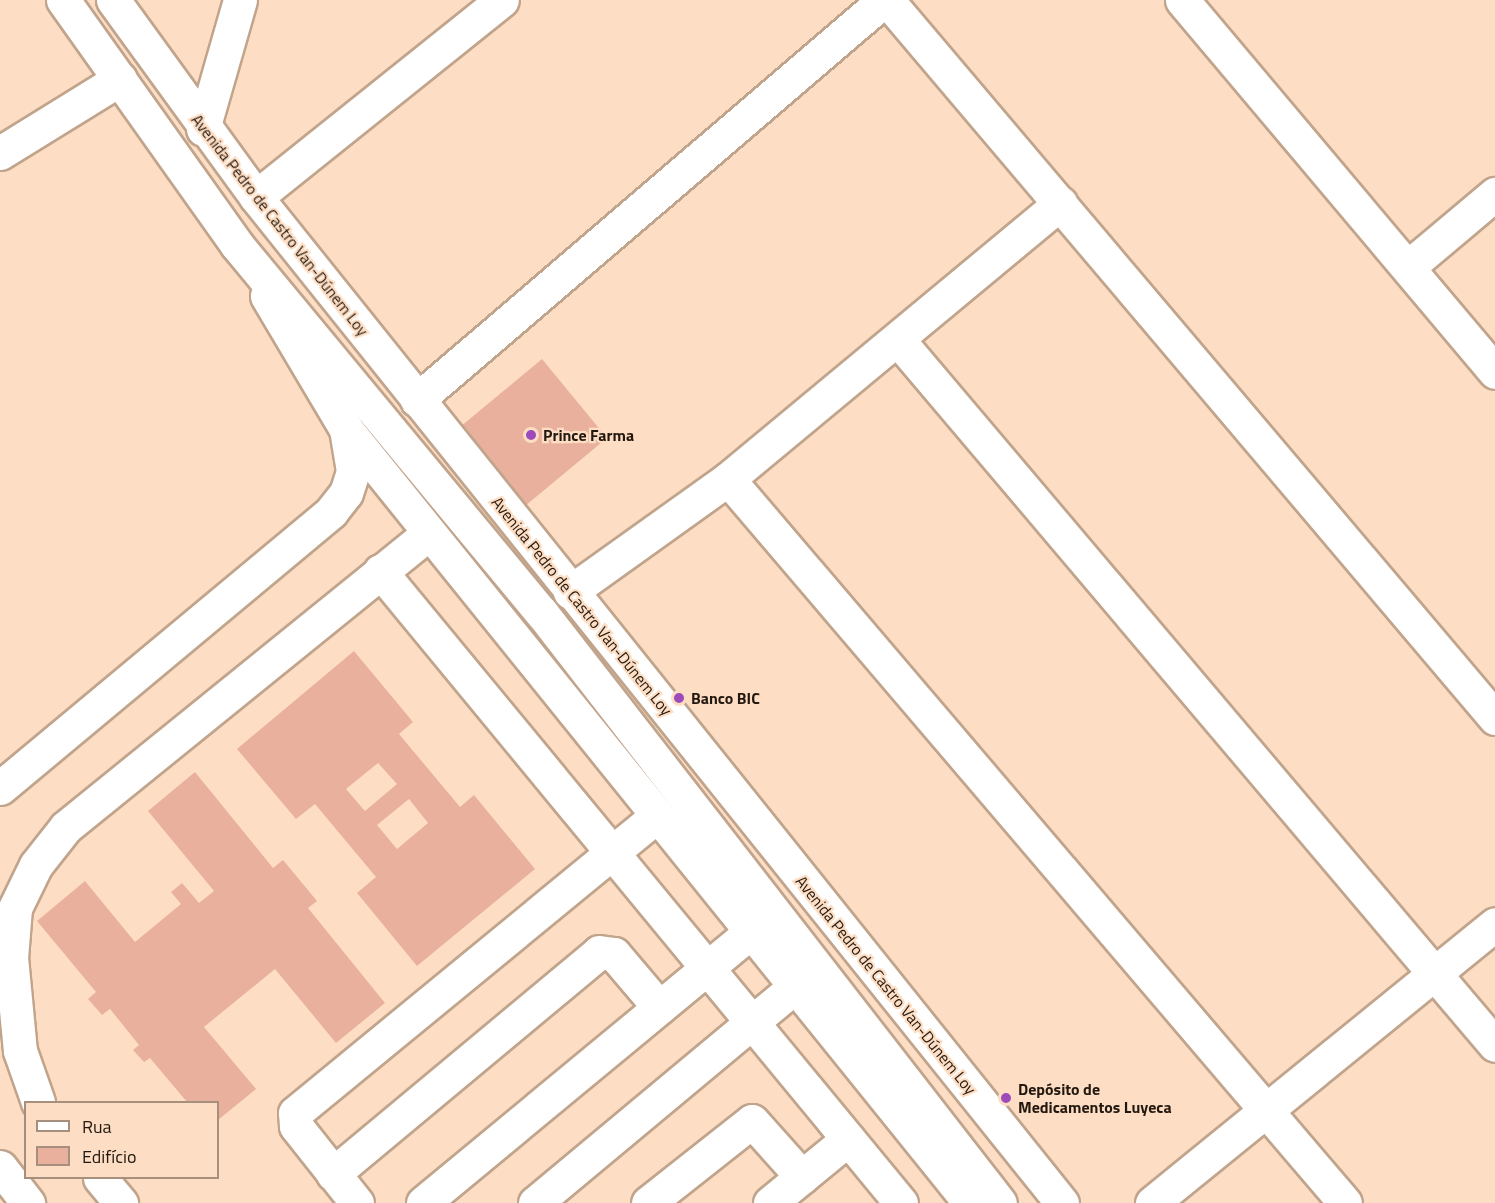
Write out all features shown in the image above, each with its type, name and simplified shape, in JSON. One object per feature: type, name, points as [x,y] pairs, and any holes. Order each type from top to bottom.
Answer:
[{"type":"main road","points":[[63,0],[237,245],[541,612],[1000,1203]]},
{"type":"main road","name":"Avenida Pedro de Castro Van-Dúnem Loy","points":[[113,0],[203,129],[256,197],[570,592],[1062,1203]]},
{"type":"main road","points":[[203,129],[240,0]]},
{"type":"main road","points":[[256,197],[481,10],[502,0]]},
{"type":"main road","points":[[417,400],[885,0],[1060,203],[1495,718]]},
{"type":"main road","points":[[1193,4],[1495,372]]},
{"type":"main road","points":[[0,153],[120,79]]},
{"type":"main road","points":[[1408,267],[1495,194]]},
{"type":"main road","points":[[570,592],[728,479],[899,341],[1060,203]]},
{"type":"main road","points":[[237,245],[346,429],[427,535],[795,986],[958,1199]]},
{"type":"main road","points":[[899,341],[1495,1045]]},
{"type":"main road","points":[[0,788],[331,512],[346,493],[353,471],[346,429]]},
{"type":"main road","points":[[728,479],[1269,1109],[1345,1203]]},
{"type":"main road","points":[[38,1101],[20,1051],[11,958],[15,908],[36,865],[66,827],[427,535]]},
{"type":"main road","points":[[380,571],[901,1203]]},
{"type":"main road","points":[[357,1203],[296,1126],[295,1113],[611,851],[657,816]]},
{"type":"main road","points":[[1152,1203],[1495,924]]},
{"type":"main road","points":[[423,1203],[751,932]]},
{"type":"main road","points":[[333,1174],[599,952],[614,954],[659,1007]]},
{"type":"main road","points":[[535,1203],[795,986]]},
{"type":"main road","points":[[648,1203],[752,1121],[802,1176]]},
{"type":"main road","points":[[770,1203],[848,1139]]},
{"type":"main road","points":[[0,1167],[28,1203]]},
{"type":"main road","points":[[101,1179],[121,1203]]},
{"type":"building","name":"Prince Farma","points":[[542,359],[607,438],[519,511],[454,432]]},
{"type":"building","points":[[354,651],[413,722],[399,734],[460,807],[474,795],[535,869],[417,966],[357,893],[376,877],[315,804],[296,819],[237,749]],"holes":[[[378,763],[397,784],[365,811],[346,789]],[[409,799],[428,823],[397,849],[377,825]]]},
{"type":"building","points":[[195,772],[273,868],[283,860],[317,901],[308,908],[385,1003],[336,1043],[275,969],[204,1027],[256,1089],[219,1119],[219,1101],[186,1101],[150,1058],[144,1062],[133,1050],[139,1045],[110,1009],[102,1015],[88,999],[96,992],[37,921],[85,881],[135,942],[181,904],[171,892],[182,883],[199,903],[214,891],[148,811]]},
{"type":"place","name":"Prince Farma","points":[[531,435]]},
{"type":"place","name":"Banco BIC","points":[[679,698]]},
{"type":"place","name":"Depósito de Medicamentos Luyeca","points":[[1006,1098]]}]
